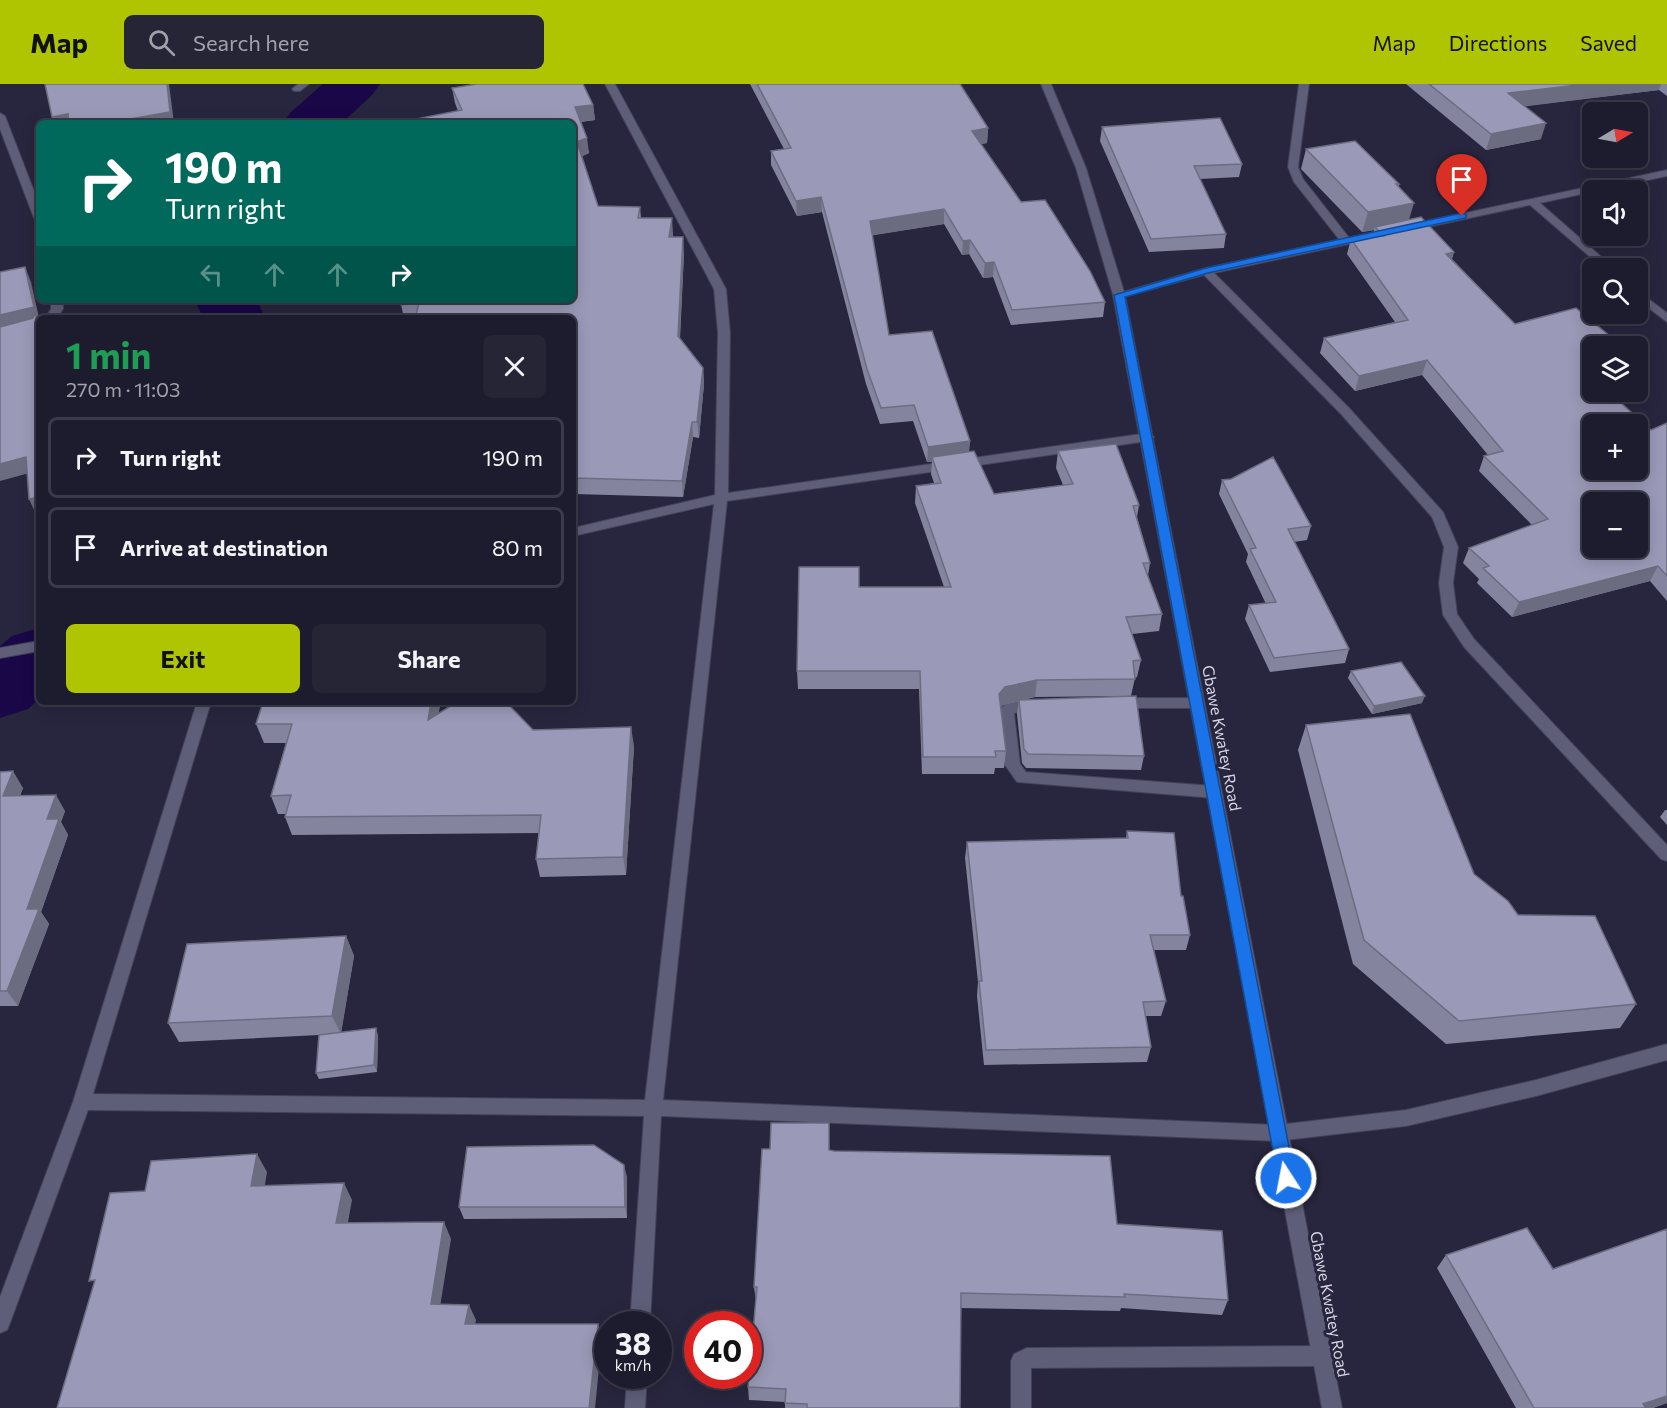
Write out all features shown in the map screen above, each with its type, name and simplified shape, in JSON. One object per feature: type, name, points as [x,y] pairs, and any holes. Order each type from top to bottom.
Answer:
[{"type":"street","points":[[610,84],[720,289],[724,333],[721,498],[652,1108],[641,1311]]},
{"type":"street","name":"Gbawe Kwatey Road","points":[[1046,84],[1081,168],[1119,295],[1148,437],[1277,1133],[1332,1408]]},
{"type":"street","points":[[1304,84],[1293,167],[1298,180],[1346,241]]},
{"type":"street","points":[[0,116],[36,210]]},
{"type":"street","points":[[1119,295],[1206,271],[1667,172]]},
{"type":"street","points":[[1532,201],[1598,258]]},
{"type":"street","points":[[1206,271],[1345,411],[1438,514],[1452,547],[1446,583],[1450,615],[1469,643],[1667,855]]},
{"type":"street","points":[[1648,303],[1667,319]]},
{"type":"street","points":[[576,531],[721,498],[1148,437]]},
{"type":"street","points":[[0,653],[36,646]]},
{"type":"street","points":[[1099,703],[1197,703]]},
{"type":"street","points":[[1056,704],[1012,707],[1006,711],[1013,765],[1022,778],[1214,792]]},
{"type":"street","points":[[0,1323],[82,1102],[203,705]]},
{"type":"street","points":[[82,1102],[652,1108],[1277,1133],[1406,1118],[1536,1088],[1667,1052]]},
{"type":"street","points":[[1021,1408],[1019,1368],[1021,1361],[1027,1358],[1322,1356]]},
{"type":"street","points":[[635,1408],[636,1389]]},
{"type":"building","points":[[45,84],[167,84],[170,112],[124,120],[69,120],[68,114],[52,117]]},
{"type":"building","points":[[477,84],[583,84],[593,105],[575,107],[587,138],[577,142],[598,206],[640,207],[638,218],[672,218],[669,237],[683,237],[678,336],[703,368],[697,422],[692,422],[682,481],[576,478],[576,315],[416,315],[419,303],[576,303],[576,120],[411,120],[462,110],[452,88]]},
{"type":"building","points":[[757,84],[960,84],[988,128],[972,131],[1021,202],[1045,200],[1090,271],[1105,302],[1012,310],[994,262],[985,263],[970,240],[963,241],[944,209],[870,221],[889,335],[932,331],[970,441],[928,447],[914,405],[881,408],[867,369],[821,197],[796,201],[771,151],[791,148]]},
{"type":"building","points":[[1429,84],[1586,84],[1508,93],[1546,123],[1491,134]]},
{"type":"building","points":[[1220,118],[1242,164],[1194,166],[1226,234],[1151,239],[1102,127]]},
{"type":"building","points":[[1355,141],[1399,184],[1396,184],[1414,203],[1368,212],[1306,149]]},
{"type":"building","points":[[1421,217],[1454,252],[1446,254],[1515,324],[1576,308],[1582,313],[1582,324],[1595,324],[1610,336],[1582,336],[1582,402],[1620,402],[1633,414],[1582,414],[1582,480],[1648,480],[1648,427],[1651,430],[1667,423],[1667,576],[1658,566],[1519,602],[1483,568],[1489,566],[1469,548],[1548,519],[1484,456],[1503,451],[1427,360],[1359,376],[1324,338],[1408,320],[1351,239],[1384,236],[1375,227]]},
{"type":"building","points":[[25,267],[34,307],[0,315],[0,272]]},
{"type":"building","points":[[35,313],[36,498],[29,499],[26,457],[0,464],[0,327],[33,318]]},
{"type":"building","points":[[1116,444],[1139,505],[1133,506],[1150,563],[1143,563],[1162,614],[1126,617],[1141,660],[1133,661],[1135,679],[1037,680],[1005,687],[999,694],[1006,751],[995,751],[996,757],[923,757],[920,671],[797,671],[799,567],[859,567],[859,587],[951,587],[916,486],[941,483],[932,457],[974,451],[994,494],[1073,484],[1058,451]]},
{"type":"building","points":[[1273,457],[1311,526],[1288,529],[1349,649],[1274,658],[1249,605],[1276,602],[1250,549],[1256,548],[1222,480],[1231,479]]},
{"type":"building","points":[[1401,662],[1425,696],[1374,706],[1351,671]]},
{"type":"building","points":[[1136,696],[1144,756],[1028,754],[1024,749],[1019,700]]},
{"type":"building","points":[[262,705],[430,705],[428,720],[452,705],[509,705],[533,730],[631,727],[623,857],[536,859],[541,815],[285,817],[291,795],[271,796],[292,724],[256,724]]},
{"type":"building","points":[[1410,714],[1474,874],[1508,901],[1518,915],[1595,916],[1636,1004],[1459,1021],[1364,940],[1306,725]]},
{"type":"building","points":[[13,771],[3,796],[56,795],[47,819],[59,819],[27,909],[39,909],[7,991],[0,991],[0,772]]},
{"type":"building","points":[[1127,831],[1174,833],[1181,896],[1183,896],[1190,935],[1150,935],[1166,1001],[1143,1002],[1151,1047],[986,1050],[979,981],[982,981],[967,842],[1128,838]]},
{"type":"building","points":[[346,936],[332,1016],[168,1023],[187,944]]},
{"type":"building","points":[[376,1028],[374,1065],[316,1073],[319,1035]]},
{"type":"building","points":[[771,1123],[829,1123],[829,1150],[834,1151],[1110,1156],[1117,1224],[1222,1231],[1228,1300],[1124,1294],[1125,1297],[961,1293],[960,1408],[807,1408],[807,1404],[785,1403],[786,1389],[762,1388],[762,1311],[755,1311],[757,1287],[754,1287],[762,1149],[770,1149]]},
{"type":"building","points":[[594,1145],[624,1165],[625,1207],[459,1207],[467,1147]]},
{"type":"building","points":[[257,1154],[251,1186],[344,1183],[336,1223],[444,1222],[431,1304],[469,1305],[465,1324],[594,1324],[594,1361],[589,1408],[57,1408],[95,1280],[89,1281],[110,1193],[145,1191],[151,1161]]},
{"type":"building","points":[[1527,1228],[1553,1269],[1667,1229],[1667,1396],[1643,1404],[1646,1408],[1534,1408],[1446,1255]]},
{"type":"waterway","points":[[313,120],[354,84]]},
{"type":"waterway","points":[[227,303],[233,315]]},
{"type":"waterway","points":[[0,689],[36,659]]},
{"type":"route","points":[[1286,1178],[1148,437],[1119,295],[1206,271],[1462,216]]}]
